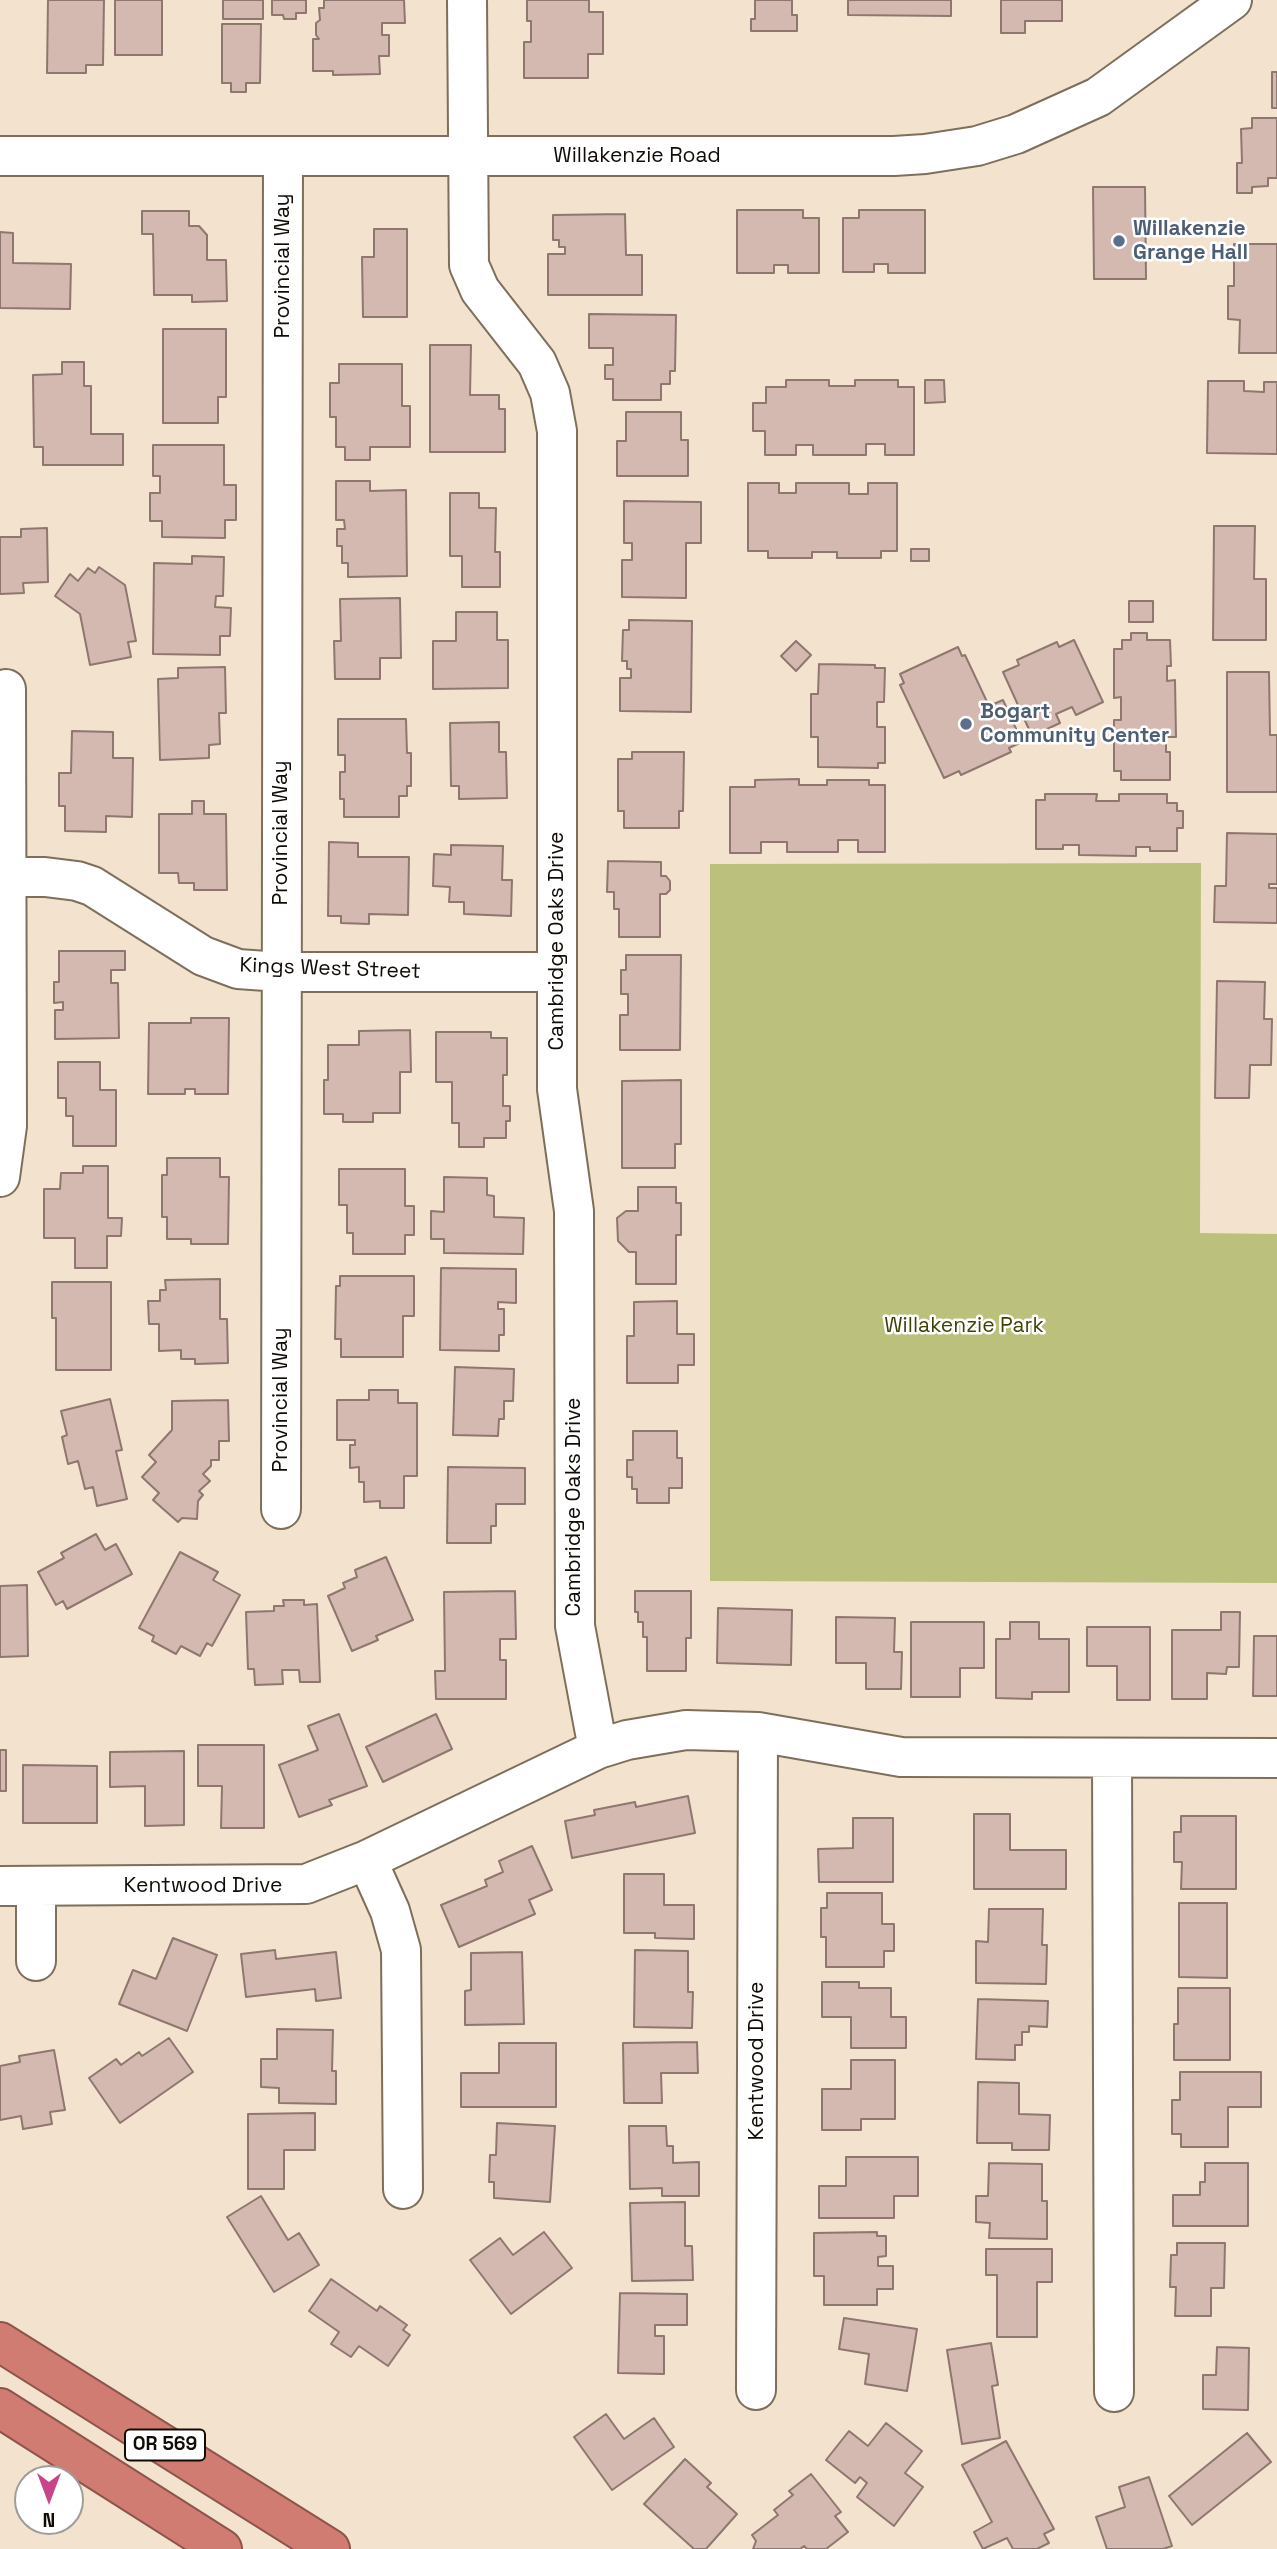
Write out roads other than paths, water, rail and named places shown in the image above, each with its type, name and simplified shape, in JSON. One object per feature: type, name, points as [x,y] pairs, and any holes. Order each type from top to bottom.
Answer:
[{"type":"highway","name":"OR 569","points":[[0,2342],[330,2549]]},
{"type":"highway","name":"OR 569","points":[[0,2408],[222,2549]]},
{"type":"street","name":"Cambridge Oaks Drive","points":[[467,0],[470,265],[480,290],[537,363],[550,393],[557,431],[557,1089],[574,1211],[575,1626],[598,1749]]},
{"type":"street","name":"Willakenzie Road","points":[[0,156],[925,154],[977,146],[1016,134],[1098,97],[1232,0]]},
{"type":"street","name":"Provincial Way","points":[[281,1509],[283,156]]},
{"type":"street","points":[[0,1177],[7,1126],[3,877],[6,689]]},
{"type":"street","name":"Kings West Street","points":[[3,877],[45,877],[92,886],[202,956],[238,969],[281,972],[557,972]]},
{"type":"street","name":"Kentwood Drive","points":[[36,1961],[18,1887],[295,1885],[316,1881],[367,1860],[598,1749],[627,1740],[686,1730],[758,1732],[901,1757],[1277,1758]]},
{"type":"street","name":"Kentwood Drive","points":[[757,2389],[758,1732]]},
{"type":"street","points":[[1112,1758],[1114,2392]]},
{"type":"street","points":[[367,1860],[390,1911],[401,1950],[404,2189]]},
{"type":"place","name":"Willakenzie Grange Hall","points":[[1119,241]]},
{"type":"place","name":"Bogart Community Center","points":[[966,724]]},
{"type":"park label","name":"Willakenzie Park","points":[[964,1326]]}]
